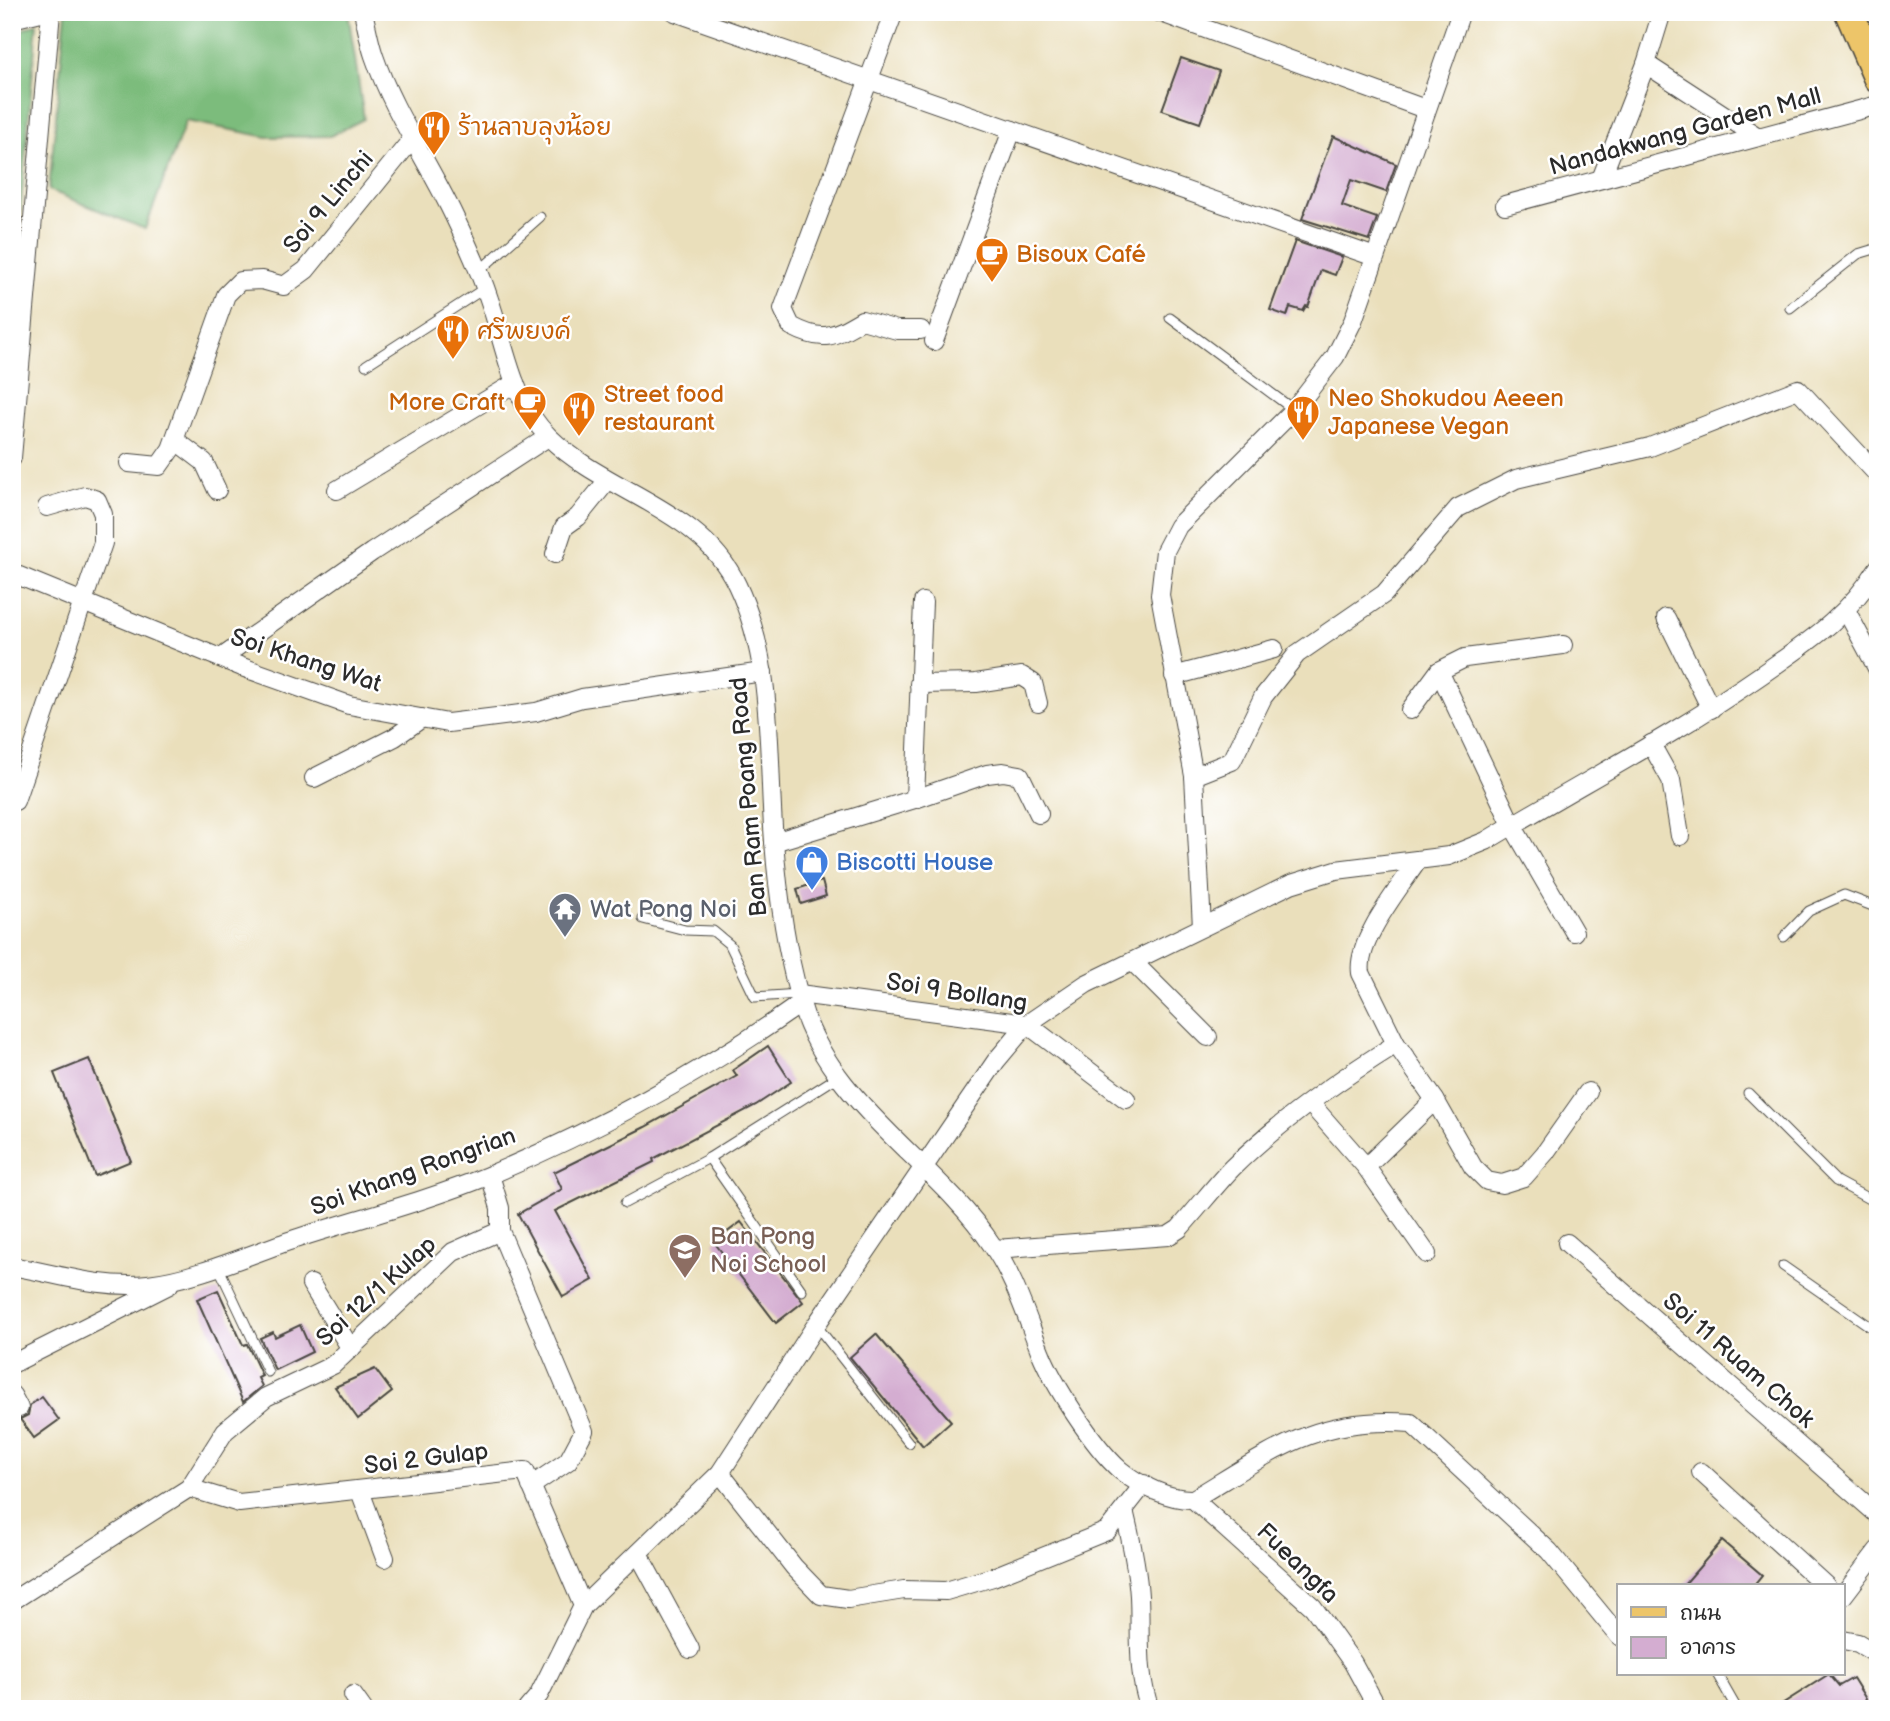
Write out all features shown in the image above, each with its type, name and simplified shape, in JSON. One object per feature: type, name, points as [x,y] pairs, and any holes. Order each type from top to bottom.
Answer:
[{"type":"main road","points":[[1849,12],[1878,79]]},
{"type":"street","points":[[12,19],[41,12]]},
{"type":"street","points":[[12,458],[20,266],[51,12]]},
{"type":"street","name":"Ban Ram Poang Road","points":[[363,12],[374,57],[454,216],[481,280],[527,410],[548,437],[608,481],[684,523],[721,559],[738,586],[763,672],[771,738],[774,842],[790,961],[800,999],[817,1040],[839,1076],[973,1218],[995,1249],[1027,1315],[1042,1357],[1081,1424],[1120,1470],[1177,1500],[1193,1499]]},
{"type":"street","points":[[675,12],[1375,257]]},
{"type":"street","points":[[894,12],[783,309],[791,326],[824,338],[842,333],[862,320],[927,336],[1012,130]]},
{"type":"street","points":[[1158,12],[1425,109]]},
{"type":"street","points":[[1202,927],[1194,776],[1160,595],[1165,551],[1178,526],[1294,410],[1335,357],[1353,321],[1461,12]]},
{"type":"street","points":[[1601,179],[1646,64],[1662,12]]},
{"type":"street","points":[[1646,64],[1758,137]]},
{"type":"street","name":"Nandakwang Garden Mall","points":[[1505,205],[1878,105]]},
{"type":"street","name":"Soi 9 Linchi","points":[[129,463],[159,466],[175,440],[226,295],[240,281],[261,280],[284,286],[306,270],[413,138]]},
{"type":"street","points":[[337,490],[516,383]]},
{"type":"street","points":[[1194,776],[1232,761],[1263,697],[1297,654],[1384,594],[1458,508],[1516,479],[1650,447],[1798,389],[1878,475]]},
{"type":"street","points":[[221,658],[372,552],[548,437]]},
{"type":"street","points":[[175,440],[204,462],[217,490]]},
{"type":"street","points":[[555,554],[564,527],[578,517],[608,481]]},
{"type":"street","points":[[12,800],[15,801],[103,543],[101,504],[85,496],[47,507]]},
{"type":"street","points":[[527,1709],[541,1702],[583,1606],[720,1473],[816,1325],[996,1061],[1027,1024],[1048,1007],[1086,984],[1302,880],[1336,870],[1449,856],[1486,841],[1712,709],[1830,626],[1862,593],[1878,568]]},
{"type":"street","name":"Soi Khang Wat","points":[[12,573],[221,658],[349,705],[447,723],[536,712],[582,698],[763,672]]},
{"type":"street","points":[[915,799],[923,602]]},
{"type":"street","points":[[1846,610],[1878,670]]},
{"type":"street","points":[[1666,618],[1712,709]]},
{"type":"street","points":[[1410,710],[1439,671],[1465,658],[1563,645]]},
{"type":"street","points":[[1174,677],[1274,649]]},
{"type":"street","points":[[1439,671],[1512,825],[1574,932]]},
{"type":"street","points":[[919,684],[976,683],[1022,676],[1033,683],[1038,703]]},
{"type":"street","points":[[314,778],[395,737],[422,719]]},
{"type":"street","points":[[1651,744],[1671,780],[1680,835]]},
{"type":"street","points":[[774,842],[1003,772],[1020,775],[1039,814]]},
{"type":"street","points":[[1418,860],[1366,942],[1359,960],[1362,973],[1396,1044],[1435,1100],[1472,1167],[1487,1181],[1502,1184],[1524,1177],[1545,1153],[1588,1091]]},
{"type":"street","points":[[1133,962],[1208,1037]]},
{"type":"street","name":"Soi 9 Bollang","points":[[800,999],[1027,1024],[1126,1099]]},
{"type":"street","name":"Soi Khang Rongrian","points":[[12,1266],[119,1285],[150,1284],[218,1266],[490,1175],[587,1129],[732,1052],[800,999]]},
{"type":"street","points":[[995,1249],[1168,1236],[1179,1229],[1232,1168],[1310,1102],[1396,1044]]},
{"type":"street","points":[[1366,1167],[1435,1100]]},
{"type":"street","points":[[1310,1102],[1366,1167],[1427,1254]]},
{"type":"street","points":[[490,1175],[500,1208],[500,1231],[584,1431],[568,1461],[531,1486],[583,1606]]},
{"type":"street","name":"Soi 12/1 Kulap","points":[[189,1488],[225,1431],[266,1397],[333,1365],[453,1252],[500,1231]]},
{"type":"street","name":"Soi 11 Ruam Chok","points":[[1567,1243],[1878,1515]]},
{"type":"street","points":[[12,1364],[194,1272]]},
{"type":"street","points":[[311,1284],[351,1349]]},
{"type":"street","points":[[1193,1499],[1293,1440],[1315,1431],[1360,1423],[1411,1423],[1549,1551],[1617,1634]]},
{"type":"street","name":"Soi 2 Gulap","points":[[189,1488],[239,1503],[525,1471],[531,1486]]},
{"type":"street","points":[[1701,1472],[1824,1584]]},
{"type":"street","points":[[720,1473],[794,1567],[821,1595],[848,1599],[904,1590],[946,1591],[993,1577],[1107,1531],[1144,1484]]},
{"type":"street","points":[[12,1601],[189,1488]]},
{"type":"street","points":[[360,1490],[385,1558]]},
{"type":"street","name":"Fueangfa","points":[[1193,1499],[1313,1607],[1353,1663],[1378,1709]]},
{"type":"street","points":[[1124,1510],[1134,1551],[1139,1597],[1141,1681],[1150,1709]]},
{"type":"street","points":[[1844,1595],[1878,1550]]},
{"type":"street","points":[[638,1553],[690,1649]]},
{"type":"street","points":[[1844,1640],[1858,1643],[1878,1655]]},
{"type":"lane","points":[[366,365],[481,280],[540,217]]},
{"type":"lane","points":[[1790,308],[1858,254],[1878,248]]},
{"type":"lane","points":[[1170,318],[1294,410]]},
{"type":"lane","points":[[1784,937],[1809,911],[1844,895],[1878,908]]},
{"type":"lane","points":[[643,919],[685,930],[712,931],[730,945],[755,997],[800,999]]},
{"type":"lane","points":[[625,1203],[709,1158],[839,1076]]},
{"type":"lane","points":[[1748,1093],[1836,1181],[1878,1204]]},
{"type":"lane","points":[[709,1158],[802,1291]]},
{"type":"lane","points":[[218,1266],[268,1372]]},
{"type":"lane","points":[[1783,1266],[1878,1332]]},
{"type":"lane","points":[[816,1325],[909,1443]]},
{"type":"lane","points":[[1718,1676],[1737,1709]]},
{"type":"green space","points":[[66,12],[348,12],[364,119],[330,136],[267,137],[186,121],[145,229],[49,190]]},
{"type":"green space","points":[[37,23],[18,238],[12,239],[12,34]]},
{"type":"building","points":[[1181,58],[1219,71],[1200,123],[1162,110]]},
{"type":"building","points":[[1333,136],[1396,164],[1386,192],[1351,180],[1342,206],[1377,218],[1369,240],[1302,219]]},
{"type":"building","points":[[1295,241],[1342,257],[1335,275],[1321,270],[1308,307],[1303,311],[1290,307],[1287,316],[1270,310]]},
{"type":"building","name":"Biscotti House","points":[[822,881],[826,896],[801,904],[797,889]]},
{"type":"building","points":[[768,1046],[791,1082],[756,1105],[653,1159],[654,1162],[555,1211],[593,1280],[563,1297],[518,1214],[562,1189],[554,1172],[645,1127],[737,1076],[733,1070]]},
{"type":"building","points":[[89,1059],[131,1161],[95,1176],[54,1073]]},
{"type":"building","points":[[741,1222],[803,1302],[776,1323],[714,1242]]},
{"type":"building","points":[[218,1290],[243,1345],[247,1344],[262,1376],[258,1378],[262,1386],[243,1402],[197,1299]]},
{"type":"building","points":[[300,1325],[312,1352],[275,1370],[260,1338],[273,1332],[275,1337]]},
{"type":"building","points":[[876,1334],[951,1421],[923,1446],[850,1357]]},
{"type":"building","points":[[375,1369],[392,1392],[358,1419],[335,1387]]},
{"type":"building","points":[[42,1397],[59,1420],[34,1438],[20,1419],[28,1415],[30,1405]]},
{"type":"building","points":[[1722,1541],[1762,1575],[1755,1584],[1685,1584]]},
{"type":"building","points":[[1826,1676],[1831,1676],[1839,1686],[1853,1678],[1869,1704],[1861,1709],[1774,1709]]},
{"type":"place","name":"ร้านลาบลุงน้อย","points":[[434,157]]},
{"type":"place","name":"Bisoux Café","points":[[992,284]]},
{"type":"place","name":"ศรีพยงค์","points":[[453,361]]},
{"type":"place","name":"More Craft","points":[[530,432]]},
{"type":"place","name":"Street food restaurant","points":[[579,438]]},
{"type":"place","name":"Neo Shokudou Aeeen Japanese Vegan","points":[[1303,442]]},
{"type":"place","name":"Biscotti House","points":[[812,892]]},
{"type":"place","name":"Wat Pong Noi","points":[[565,939]]},
{"type":"place","name":"Ban Pong Noi School","points":[[685,1280]]}]
